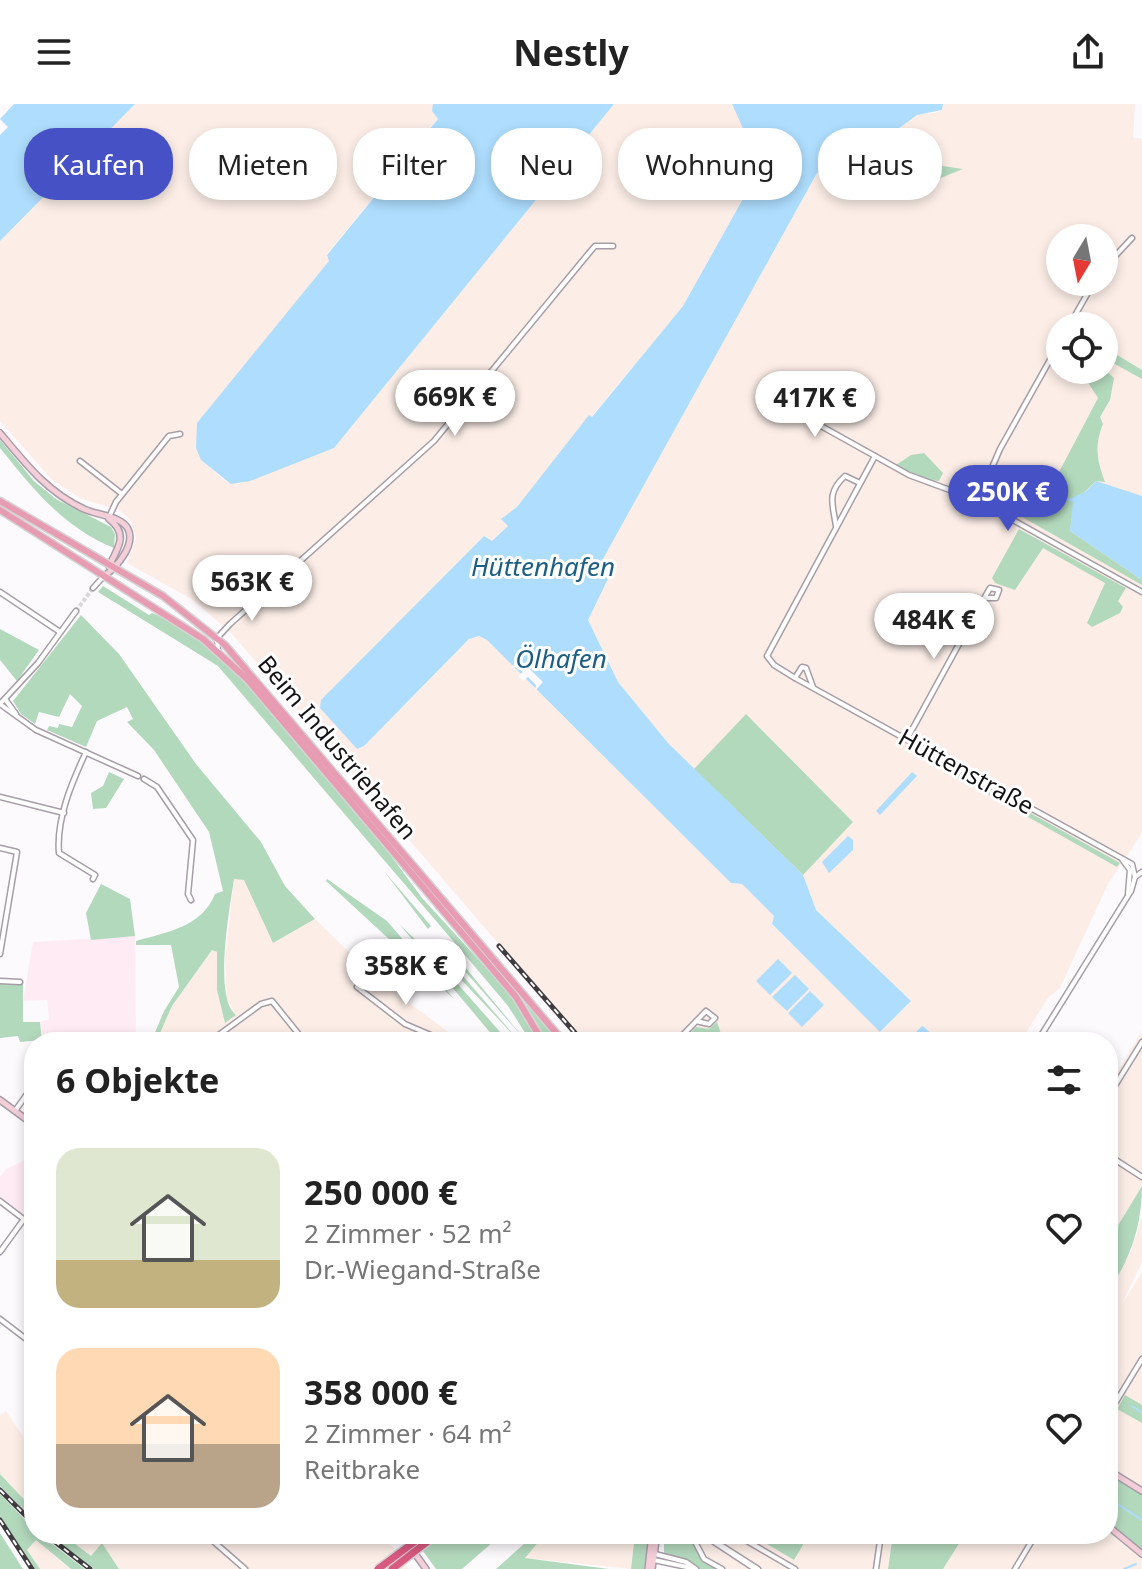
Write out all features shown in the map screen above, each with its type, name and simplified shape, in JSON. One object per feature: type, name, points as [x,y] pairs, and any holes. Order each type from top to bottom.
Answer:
[{"type":"highway","points":[[378,1569],[412,1544]]},
{"type":"highway","points":[[392,1569],[424,1544]]},
{"type":"main road","name":"Beim Industriehafen","points":[[0,501],[171,602],[217,638],[555,1032]]},
{"type":"main road","name":"Beim Industriehafen","points":[[0,510],[203,639],[247,679],[516,997],[537,1032]]},
{"type":"main road","points":[[156,607],[171,602]]},
{"type":"street","points":[[1118,253],[1132,238]]},
{"type":"street","points":[[203,639],[217,638],[348,515],[434,441],[595,246],[613,246]]},
{"type":"street","points":[[977,500],[1000,449],[1046,367]]},
{"type":"street","points":[[760,392],[909,475],[977,500],[1142,592]]},
{"type":"street","points":[[0,433],[50,489],[108,519],[119,529],[121,537],[112,567],[93,588]]},
{"type":"street","points":[[108,519],[122,494],[169,436],[180,434]]},
{"type":"street","name":"Hüttenstraße","points":[[875,456],[769,647],[769,661],[1120,857],[1133,873]]},
{"type":"street","points":[[80,461],[122,494]]},
{"type":"street","points":[[836,526],[830,499],[845,476],[860,483]]},
{"type":"street","points":[[0,592],[60,632]]},
{"type":"street","points":[[907,739],[985,598]]},
{"type":"street","points":[[76,611],[0,704],[36,730],[138,776]]},
{"type":"street","points":[[217,638],[218,652]]},
{"type":"street","name":"Hüttenstraße","points":[[795,678],[802,667],[806,668],[813,687]]},
{"type":"street","points":[[5,699],[18,716]]},
{"type":"street","points":[[86,752],[64,813],[59,853],[95,875],[93,879]]},
{"type":"street","points":[[144,779],[157,787],[193,840],[188,894],[191,900]]},
{"type":"street","points":[[0,797],[64,813]]},
{"type":"street","points":[[0,848],[17,852],[0,954]]},
{"type":"street","points":[[1043,1032],[1128,895],[1133,873],[1142,869]]},
{"type":"street","points":[[0,981],[20,982]]},
{"type":"street","points":[[357,987],[405,1024],[424,1032]]},
{"type":"street","points":[[223,1032],[266,1001],[275,1002],[298,1032]]},
{"type":"street","points":[[686,1032],[696,1021]]},
{"type":"street","points":[[1118,1081],[1142,1042]]},
{"type":"street","points":[[15,1111],[24,1098]]},
{"type":"street","points":[[0,1100],[24,1118]]},
{"type":"street","points":[[1118,1161],[1142,1177]]},
{"type":"street","points":[[0,1201],[24,1219],[0,1252]]},
{"type":"street","points":[[0,1319],[24,1337]]},
{"type":"street","points":[[1118,1399],[1142,1359]]},
{"type":"street","points":[[1118,1476],[1142,1491]]},
{"type":"street","points":[[1118,1534],[1142,1554]]},
{"type":"street","points":[[216,1544],[245,1569]]},
{"type":"street","points":[[408,1544],[426,1569]]},
{"type":"street","points":[[650,1569],[654,1544]]},
{"type":"street","points":[[696,1544],[704,1559],[722,1569]]},
{"type":"street","points":[[716,1544],[756,1569]]},
{"type":"street","points":[[754,1544],[795,1569]]},
{"type":"street","points":[[876,1569],[880,1544]]},
{"type":"street","points":[[1015,1569],[1030,1544]]},
{"type":"street","points":[[653,1557],[696,1569]]},
{"type":"shaded area","points":[[135,104],[433,104],[439,117],[430,128],[353,128],[353,200],[371,200],[327,254],[329,261],[201,460],[224,480],[239,484],[334,448],[536,200],[602,200],[602,128],[594,128],[614,104],[732,104],[744,128],[618,128],[618,200],[742,200],[683,306],[517,507],[502,518],[508,526],[492,541],[484,536],[370,651],[402,708],[469,639],[479,636],[487,640],[731,883],[742,884],[774,916],[772,925],[881,1032],[574,1032],[231,633],[193,600],[127,563],[136,539],[131,521],[119,510],[82,499],[53,481],[0,421],[0,241],[40,200],[173,200],[173,128],[111,128]]},
{"type":"shaded area","points":[[943,104],[1135,104],[1133,138],[1142,139],[1142,833],[1108,884],[1060,988],[1048,998],[1026,1032],[881,1032],[911,1001],[815,910],[803,875],[668,743],[618,682],[588,620],[611,574],[598,566],[817,173],[818,200],[942,200],[942,128],[899,128],[917,114],[942,110]]},
{"type":"shaded area","points":[[234,879],[244,879],[273,943],[315,919],[377,979],[449,1032],[160,1032],[172,1006],[212,950],[217,952],[217,990],[225,1022],[235,1015],[227,998],[225,959]]},
{"type":"shaded area","points":[[135,936],[136,1032],[42,1032],[40,1022],[49,1019],[47,1000],[23,1001],[33,942]]},
{"type":"shaded area","points":[[1142,1031],[1142,1186],[1118,1226],[1118,1071]]},
{"type":"shaded area","points":[[24,1161],[24,1215],[0,1196],[0,1177],[6,1169]]},
{"type":"shaded area","points":[[1142,1217],[1142,1262],[1122,1304],[1142,1272],[1142,1569],[943,1569],[959,1544],[1118,1544],[1118,1274],[1131,1251]]},
{"type":"shaded area","points":[[6,1411],[24,1438],[24,1499],[0,1474],[0,1415]]},
{"type":"shaded area","points":[[32,1544],[41,1544],[71,1569],[40,1569],[27,1550]]},
{"type":"shaded area","points":[[75,1544],[101,1544],[92,1557]]},
{"type":"shaded area","points":[[103,1544],[391,1544],[409,1569],[119,1569]]},
{"type":"shaded area","points":[[536,1544],[634,1544],[631,1569],[524,1558]]},
{"type":"shaded area","points":[[694,1544],[892,1544],[888,1569],[718,1569],[703,1560]]},
{"type":"green space","points":[[942,166],[963,169],[942,177]]},
{"type":"green space","points":[[1118,355],[1142,370],[1142,379],[1118,366]]},
{"type":"green space","points":[[1089,384],[1113,384],[1110,400],[1100,417],[1103,424],[1098,440],[1100,467],[1105,482],[1096,481],[1074,502],[1070,531],[1142,580],[1142,585],[992,500],[996,487],[1003,484],[1038,504],[1055,493],[1059,472],[1098,398]]},
{"type":"green space","points":[[0,440],[34,481],[56,499],[111,527],[115,534],[114,548],[80,530],[51,506],[0,448]]},
{"type":"green space","points":[[924,453],[943,473],[939,481],[927,480],[896,465],[911,455]]},
{"type":"green space","points":[[1019,529],[1126,588],[1118,601],[1123,607],[1120,613],[1092,627],[1087,623],[1105,583],[1043,548],[1015,590],[995,583],[992,578]]},
{"type":"green space","points":[[103,586],[149,615],[152,613],[174,622],[207,645],[247,685],[389,853],[422,898],[512,996],[534,1032],[525,1032],[508,1006],[218,666],[98,592]]},
{"type":"green space","points":[[81,615],[119,654],[196,764],[261,842],[285,886],[315,919],[273,943],[244,880],[234,879],[224,971],[229,1005],[236,1015],[225,1023],[217,990],[217,952],[212,950],[172,1006],[160,1032],[155,1032],[179,987],[171,945],[136,945],[136,941],[192,921],[202,914],[215,894],[223,891],[209,832],[154,750],[127,722],[133,719],[127,707],[97,721],[86,747],[47,730],[49,726],[58,728],[59,724],[72,727],[82,706],[70,694],[59,717],[39,712],[35,724],[21,714],[13,701]]},
{"type":"green space","points":[[0,629],[39,650],[17,681],[0,660]]},
{"type":"green space","points":[[746,714],[853,822],[803,875],[694,769]]},
{"type":"green space","points":[[928,756],[1120,863],[1117,867],[925,759]]},
{"type":"green space","points":[[109,772],[124,779],[106,808],[93,809],[91,793],[103,786]]},
{"type":"green space","points":[[397,851],[551,1032],[542,1032],[523,1000]]},
{"type":"green space","points":[[384,871],[431,926],[428,929]]},
{"type":"green space","points":[[326,881],[387,921],[454,999]]},
{"type":"green space","points":[[101,884],[130,899],[135,936],[91,940],[86,913]]},
{"type":"green space","points":[[400,925],[433,956],[500,1032],[490,1032]]},
{"type":"green space","points":[[451,950],[519,1032],[518,1032],[448,952]]},
{"type":"green space","points":[[456,968],[511,1032],[511,1032],[453,971]]},
{"type":"green space","points":[[0,984],[23,984],[23,1022],[40,1022],[41,1032],[24,1032],[24,1042],[20,1042],[18,1036],[0,1038]]},
{"type":"green space","points":[[717,1022],[720,1032],[691,1032],[696,1027],[709,1029]]},
{"type":"green space","points":[[1142,1186],[1134,1241],[1118,1274],[1118,1226]]},
{"type":"green space","points":[[1125,1395],[1142,1405],[1142,1423],[1118,1410]]},
{"type":"green space","points":[[0,1474],[24,1499],[24,1511],[0,1486]]},
{"type":"green space","points":[[1118,1480],[1142,1495],[1142,1551],[1118,1532]]},
{"type":"green space","points":[[0,1494],[24,1519],[24,1544],[32,1544],[27,1550],[40,1569],[34,1569],[0,1516]]},
{"type":"green space","points":[[0,1533],[23,1569],[0,1569]]},
{"type":"green space","points":[[41,1544],[52,1544],[85,1569],[71,1569]]},
{"type":"green space","points":[[61,1544],[75,1544],[91,1556],[103,1544],[119,1569],[94,1569]]},
{"type":"green space","points":[[432,1544],[491,1544],[462,1569],[436,1569],[423,1551]]},
{"type":"green space","points":[[524,1544],[537,1544],[525,1558],[609,1569],[496,1569]]},
{"type":"green space","points":[[634,1544],[648,1544],[645,1569],[631,1569]]},
{"type":"green space","points":[[664,1544],[694,1544],[703,1560],[718,1569],[700,1569],[664,1553]]},
{"type":"green space","points":[[767,1544],[803,1544],[794,1560]]},
{"type":"green space","points":[[892,1544],[959,1544],[943,1569],[888,1569]]},
{"type":"water","points":[[14,104],[135,104],[111,128],[24,128],[24,200],[40,200],[0,241],[0,135],[8,127],[0,119]]},
{"type":"water","points":[[433,104],[614,104],[594,128],[491,128],[491,200],[536,200],[334,448],[250,481],[231,484],[201,460],[196,448],[197,423],[329,261],[327,255],[372,200],[475,200],[475,128],[431,128],[438,119],[432,111]]},
{"type":"water","points":[[732,104],[943,104],[942,110],[917,115],[899,128],[818,128],[818,173],[599,566],[611,573],[588,620],[618,682],[668,743],[803,875],[816,910],[911,1001],[880,1032],[772,924],[774,916],[742,884],[731,883],[487,640],[479,636],[469,639],[364,746],[357,749],[320,708],[321,700],[484,536],[492,541],[508,526],[501,519],[517,507],[589,415],[592,417],[683,306],[742,200],[802,200],[802,128],[743,128]]},
{"type":"water","points":[[1096,481],[1142,496],[1142,580],[1070,531],[1073,502],[1066,500],[1085,492]]},
{"type":"water","points":[[912,772],[917,776],[880,815],[876,811]]},
{"type":"water","points":[[848,836],[853,840],[853,850],[829,873],[822,862]]},
{"type":"water","points":[[778,959],[792,973],[770,995],[756,981]]},
{"type":"water","points":[[795,975],[809,989],[787,1011],[772,997]]},
{"type":"water","points":[[810,991],[824,1005],[802,1027],[788,1013]]},
{"type":"pier","points":[[519,659],[543,682],[535,691],[536,685],[528,677],[523,681],[518,676],[523,672],[517,667],[511,668]]},
{"type":"waterway","points":[[1132,1406],[1141,1412]]},
{"type":"waterway","points":[[1118,1504],[1142,1520]]},
{"type":"waterway","points":[[1124,1569],[1136,1564]]},
{"type":"tunnel","points":[[76,611],[93,588]]},
{"type":"railway","points":[[499,946],[574,1032]]},
{"type":"railway","points":[[0,1490],[24,1514]]},
{"type":"railway","points":[[0,1520],[32,1569]]},
{"type":"railway","points":[[58,1544],[90,1569]]},
{"type":"water label","name":"Hüttenhafen","points":[[543,567]]},
{"type":"water label","name":"Ölhafen","points":[[561,659]]}]
